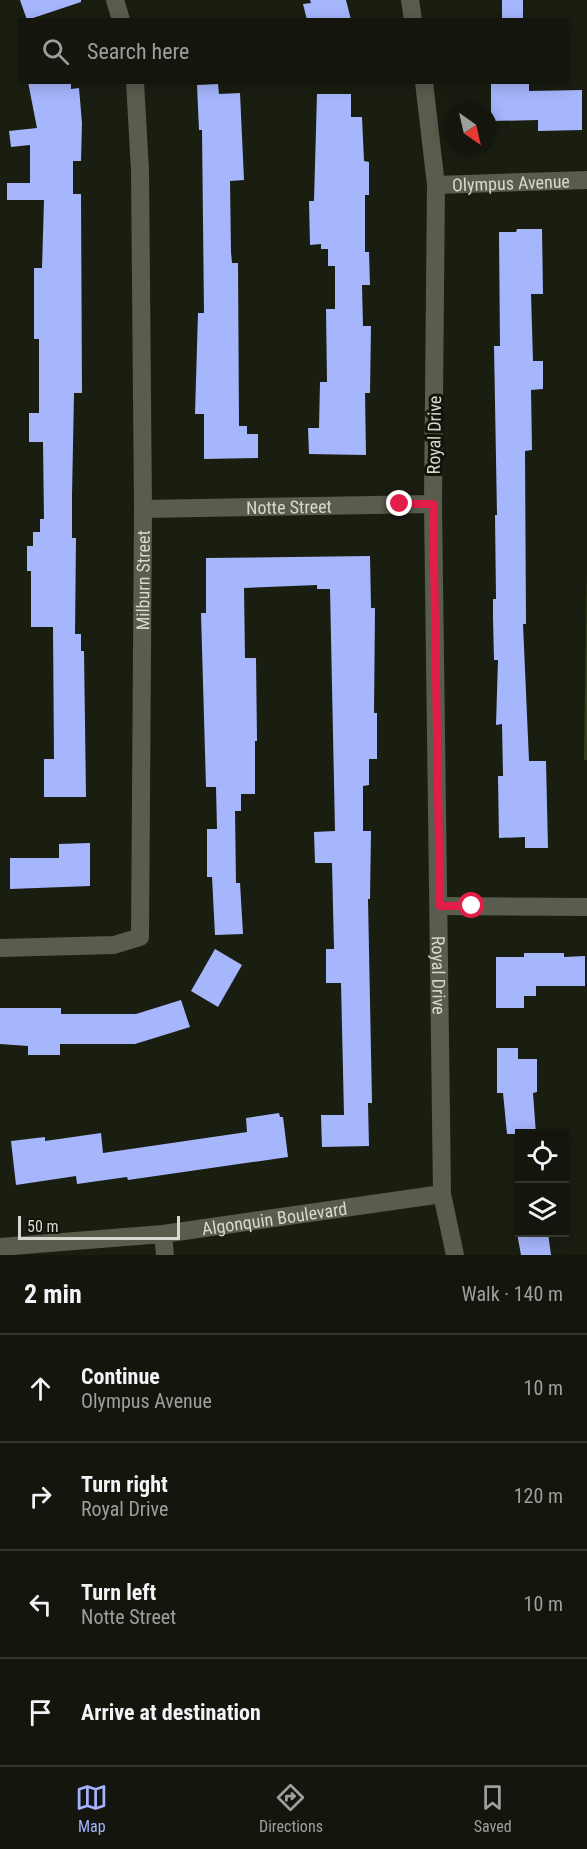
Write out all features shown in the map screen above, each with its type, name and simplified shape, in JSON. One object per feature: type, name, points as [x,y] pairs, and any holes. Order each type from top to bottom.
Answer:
[{"type":"street","points":[[114,0],[120,18]]},
{"type":"street","points":[[410,0],[413,18]]},
{"type":"street","name":"Milburn Street","points":[[0,948],[114,945],[140,937],[143,509],[140,171],[135,84]]},
{"type":"street","name":"Royal Drive","points":[[424,84],[436,185],[433,504],[442,1194],[455,1255]]},
{"type":"street","name":"Olympus Avenue","points":[[436,185],[587,180]]},
{"type":"street","name":"Notte Street","points":[[143,509],[433,504]]},
{"type":"street","points":[[440,906],[587,907]]},
{"type":"street","name":"Algonquin Boulevard","points":[[0,1246],[163,1234],[442,1194]]},
{"type":"street","points":[[163,1234],[165,1255]]},
{"type":"green space","points":[[587,566],[587,760],[584,760]]},
{"type":"building","points":[[20,0],[81,0],[81,2],[33,18],[26,18]]},
{"type":"building","points":[[310,0],[346,0],[350,18],[306,18],[303,4],[311,3]]},
{"type":"building","points":[[502,0],[523,0],[523,18],[502,18]]},
{"type":"building","points":[[28,84],[71,84],[71,89],[79,88],[82,123],[81,161],[73,161],[73,194],[81,194],[82,393],[74,393],[72,538],[76,538],[75,634],[81,634],[81,651],[84,651],[86,797],[44,797],[44,759],[54,759],[53,627],[31,627],[31,571],[27,571],[27,546],[33,546],[33,532],[40,532],[40,519],[44,519],[43,442],[29,442],[29,413],[39,413],[39,339],[34,339],[34,268],[42,268],[44,200],[7,200],[7,183],[30,183],[30,145],[11,147],[9,131],[37,128]]},
{"type":"building","points":[[218,84],[219,94],[240,93],[244,180],[230,181],[232,263],[238,263],[239,426],[247,426],[247,434],[258,434],[258,458],[204,459],[204,414],[195,414],[198,313],[204,313],[202,130],[199,130],[197,85]]},
{"type":"building","points":[[491,84],[529,84],[529,91],[582,90],[582,130],[538,131],[538,120],[497,121],[497,102],[491,102]]},
{"type":"building","points":[[317,94],[351,94],[351,117],[362,117],[364,161],[369,162],[369,195],[365,195],[365,252],[369,252],[370,285],[362,285],[363,326],[371,326],[370,393],[365,393],[366,455],[309,454],[308,428],[319,428],[320,382],[327,382],[326,309],[335,309],[335,266],[328,266],[328,249],[321,249],[321,244],[310,245],[309,201],[314,201]]},
{"type":"building","points":[[517,229],[542,229],[543,294],[531,294],[533,361],[543,361],[543,389],[531,390],[532,450],[525,451],[526,624],[523,624],[529,761],[546,761],[548,848],[525,848],[525,837],[499,838],[498,776],[503,776],[502,724],[496,725],[498,660],[494,660],[493,618],[493,599],[496,599],[495,515],[497,515],[494,346],[500,346],[499,232],[516,232]]},
{"type":"building","points":[[370,556],[371,608],[375,608],[374,713],[377,713],[377,759],[369,759],[369,785],[363,786],[363,831],[371,831],[370,899],[368,899],[372,1103],[368,1103],[369,1146],[322,1147],[321,1115],[344,1115],[341,983],[326,983],[326,949],[334,949],[332,863],[315,863],[314,832],[335,831],[330,589],[317,589],[317,585],[244,588],[245,658],[256,658],[257,741],[255,741],[255,794],[241,794],[241,811],[235,811],[236,883],[240,883],[243,934],[215,935],[212,877],[207,877],[207,829],[217,829],[216,787],[206,787],[201,613],[206,613],[206,558]]},
{"type":"building","points":[[90,843],[90,886],[10,889],[10,858],[59,858],[59,844]]},
{"type":"building","points":[[215,949],[242,965],[218,1007],[191,991]]},
{"type":"building","points":[[524,953],[564,953],[564,957],[585,956],[585,986],[536,986],[536,996],[524,996],[524,1008],[496,1008],[496,957],[524,957]]},
{"type":"building","points":[[181,1000],[190,1027],[135,1044],[60,1044],[60,1055],[28,1055],[28,1046],[0,1044],[0,1008],[61,1008],[61,1014],[136,1014]]},
{"type":"building","points":[[497,1048],[518,1048],[518,1059],[537,1059],[537,1092],[533,1093],[536,1129],[515,1129],[515,1134],[507,1134],[503,1093],[497,1093]]},
{"type":"building","points":[[279,1113],[280,1117],[283,1117],[288,1157],[128,1180],[127,1177],[77,1184],[76,1176],[16,1185],[11,1141],[45,1137],[45,1141],[101,1133],[103,1153],[247,1132],[246,1118]]},
{"type":"building","points":[[518,1237],[549,1237],[551,1255],[521,1255]]},
{"type":"route","points":[[400,504],[433,504],[440,906],[472,906]]}]
